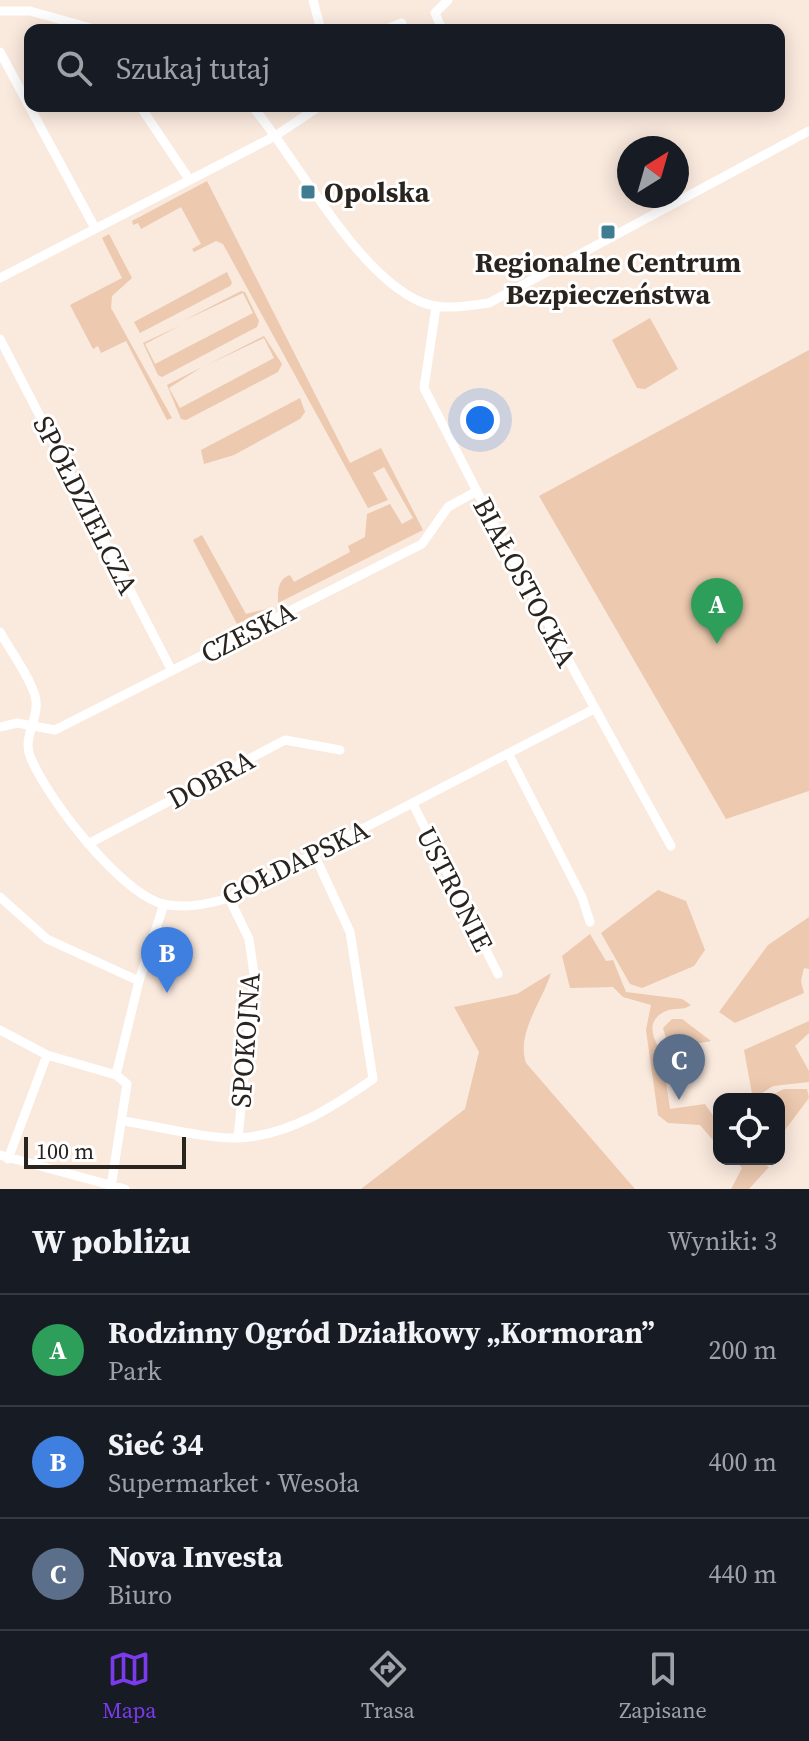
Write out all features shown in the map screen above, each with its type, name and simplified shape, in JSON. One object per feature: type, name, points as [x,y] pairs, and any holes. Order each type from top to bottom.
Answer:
[{"type":"street","points":[[313,0],[319,24]]},
{"type":"street","points":[[440,24],[435,13],[448,0]]},
{"type":"street","points":[[0,11],[30,11],[77,24]]},
{"type":"street","points":[[0,52],[24,96]]},
{"type":"street","points":[[32,112],[95,228]]},
{"type":"street","points":[[144,112],[189,179]]},
{"type":"street","points":[[257,112],[364,257],[396,287],[436,307],[489,303],[809,131]]},
{"type":"street","points":[[0,278],[275,136],[311,112]]},
{"type":"street","name":"BIAŁOSTOCKA","points":[[436,307],[424,388],[594,709],[671,846]]},
{"type":"street","name":"SPÓŁDZIELCZA","points":[[0,339],[172,671]]},
{"type":"street","name":"CZESKA","points":[[0,727],[17,723],[55,730],[422,544],[448,507],[477,491]]},
{"type":"street","points":[[0,632],[35,697],[29,755],[62,811],[88,844],[137,889],[164,904],[139,981],[116,1075]]},
{"type":"street","name":"GOŁDAPSKA","points":[[164,904],[200,906],[229,898],[594,709]]},
{"type":"street","name":"DOBRA","points":[[88,844],[285,740],[340,750]]},
{"type":"street","points":[[509,755],[582,897],[590,922]]},
{"type":"street","name":"USTRONIE","points":[[413,804],[498,974]]},
{"type":"street","points":[[123,1121],[238,1138],[281,1131],[331,1108],[373,1079],[350,932],[314,854]]},
{"type":"street","points":[[0,897],[47,939],[139,981]]},
{"type":"street","name":"SPOKOJNA","points":[[229,898],[249,939],[254,974],[238,1138]]},
{"type":"street","points":[[0,1030],[47,1055],[116,1075],[127,1084],[111,1187]]},
{"type":"street","points":[[47,1055],[4,1157],[125,1189]]},
{"type":"shaded area","points":[[207,181],[350,463],[381,448],[423,530],[278,603],[279,586],[286,577],[290,575],[294,582],[350,552],[348,546],[365,537],[367,514],[390,504],[402,524],[413,518],[384,467],[373,473],[388,500],[368,508],[223,244],[216,241],[194,252],[192,249],[201,244],[181,207],[141,229],[138,223],[133,225],[132,221]]},
{"type":"shaded area","points":[[109,234],[132,278],[112,296],[111,308],[172,418],[167,420],[126,341],[101,353],[98,346],[93,349],[70,305],[122,278],[102,238]]},
{"type":"shaded area","points":[[227,272],[232,283],[230,286],[140,333],[134,322]]},
{"type":"shaded area","points":[[241,291],[245,292],[259,321],[257,327],[162,377],[158,375],[143,343],[181,325],[145,344],[155,364],[253,313],[243,293],[183,321]]},
{"type":"shaded area","points":[[650,318],[678,369],[645,389],[637,388],[612,340]]},
{"type":"shaded area","points":[[264,336],[282,364],[278,372],[186,420],[181,419],[167,385],[202,367],[169,388],[180,408],[274,358],[264,338],[207,365]]},
{"type":"shaded area","points":[[809,350],[809,791],[726,819],[539,496]]},
{"type":"shaded area","points":[[300,398],[305,412],[300,419],[234,455],[204,464],[201,450]]},
{"type":"shaded area","points":[[202,535],[246,614],[266,609],[237,624],[193,540]]},
{"type":"shaded area","points":[[658,890],[686,901],[705,950],[694,966],[642,988],[630,984],[601,933]]},
{"type":"shaded area","points":[[809,917],[809,969],[804,968],[801,981],[804,993],[735,1023],[719,1012],[768,945]]},
{"type":"shaded area","points":[[590,934],[606,961],[613,960],[626,992],[682,999],[691,1005],[666,1011],[653,1022],[652,1029],[666,1064],[664,1069],[670,1109],[705,1104],[713,1115],[713,1140],[700,1125],[668,1123],[658,1115],[646,1030],[651,1005],[623,997],[613,987],[570,988],[562,956]]},
{"type":"shaded area","points":[[551,973],[527,1029],[524,1040],[526,1063],[635,1189],[361,1189],[465,1109],[479,1052],[454,1007],[517,994]]},
{"type":"shaded area","points":[[672,1019],[682,1019],[711,1041],[676,1048],[668,1045],[663,1028]]},
{"type":"shaded area","points":[[809,1021],[809,1033],[795,1046],[809,1071],[809,1082],[773,1086],[762,1093],[752,1093],[744,1050]]},
{"type":"shaded area","points":[[784,1089],[807,1089],[809,1098],[785,1130],[785,1093],[776,1093]]},
{"type":"shaded area","points":[[740,1165],[769,1167],[749,1189],[731,1189],[742,1168]]},
{"type":"place","name":"Opolska","points":[[308,192]]},
{"type":"place","name":"Regionalne Centrum Bezpieczeństwa","points":[[608,232]]},
{"type":"place","name":"Rodzinny Ogród Działkowy „Kormoran”","points":[[717,644]]},
{"type":"place","name":"Sieć 34","points":[[167,993]]},
{"type":"place","name":"Nova Investa","points":[[679,1100]]}]
